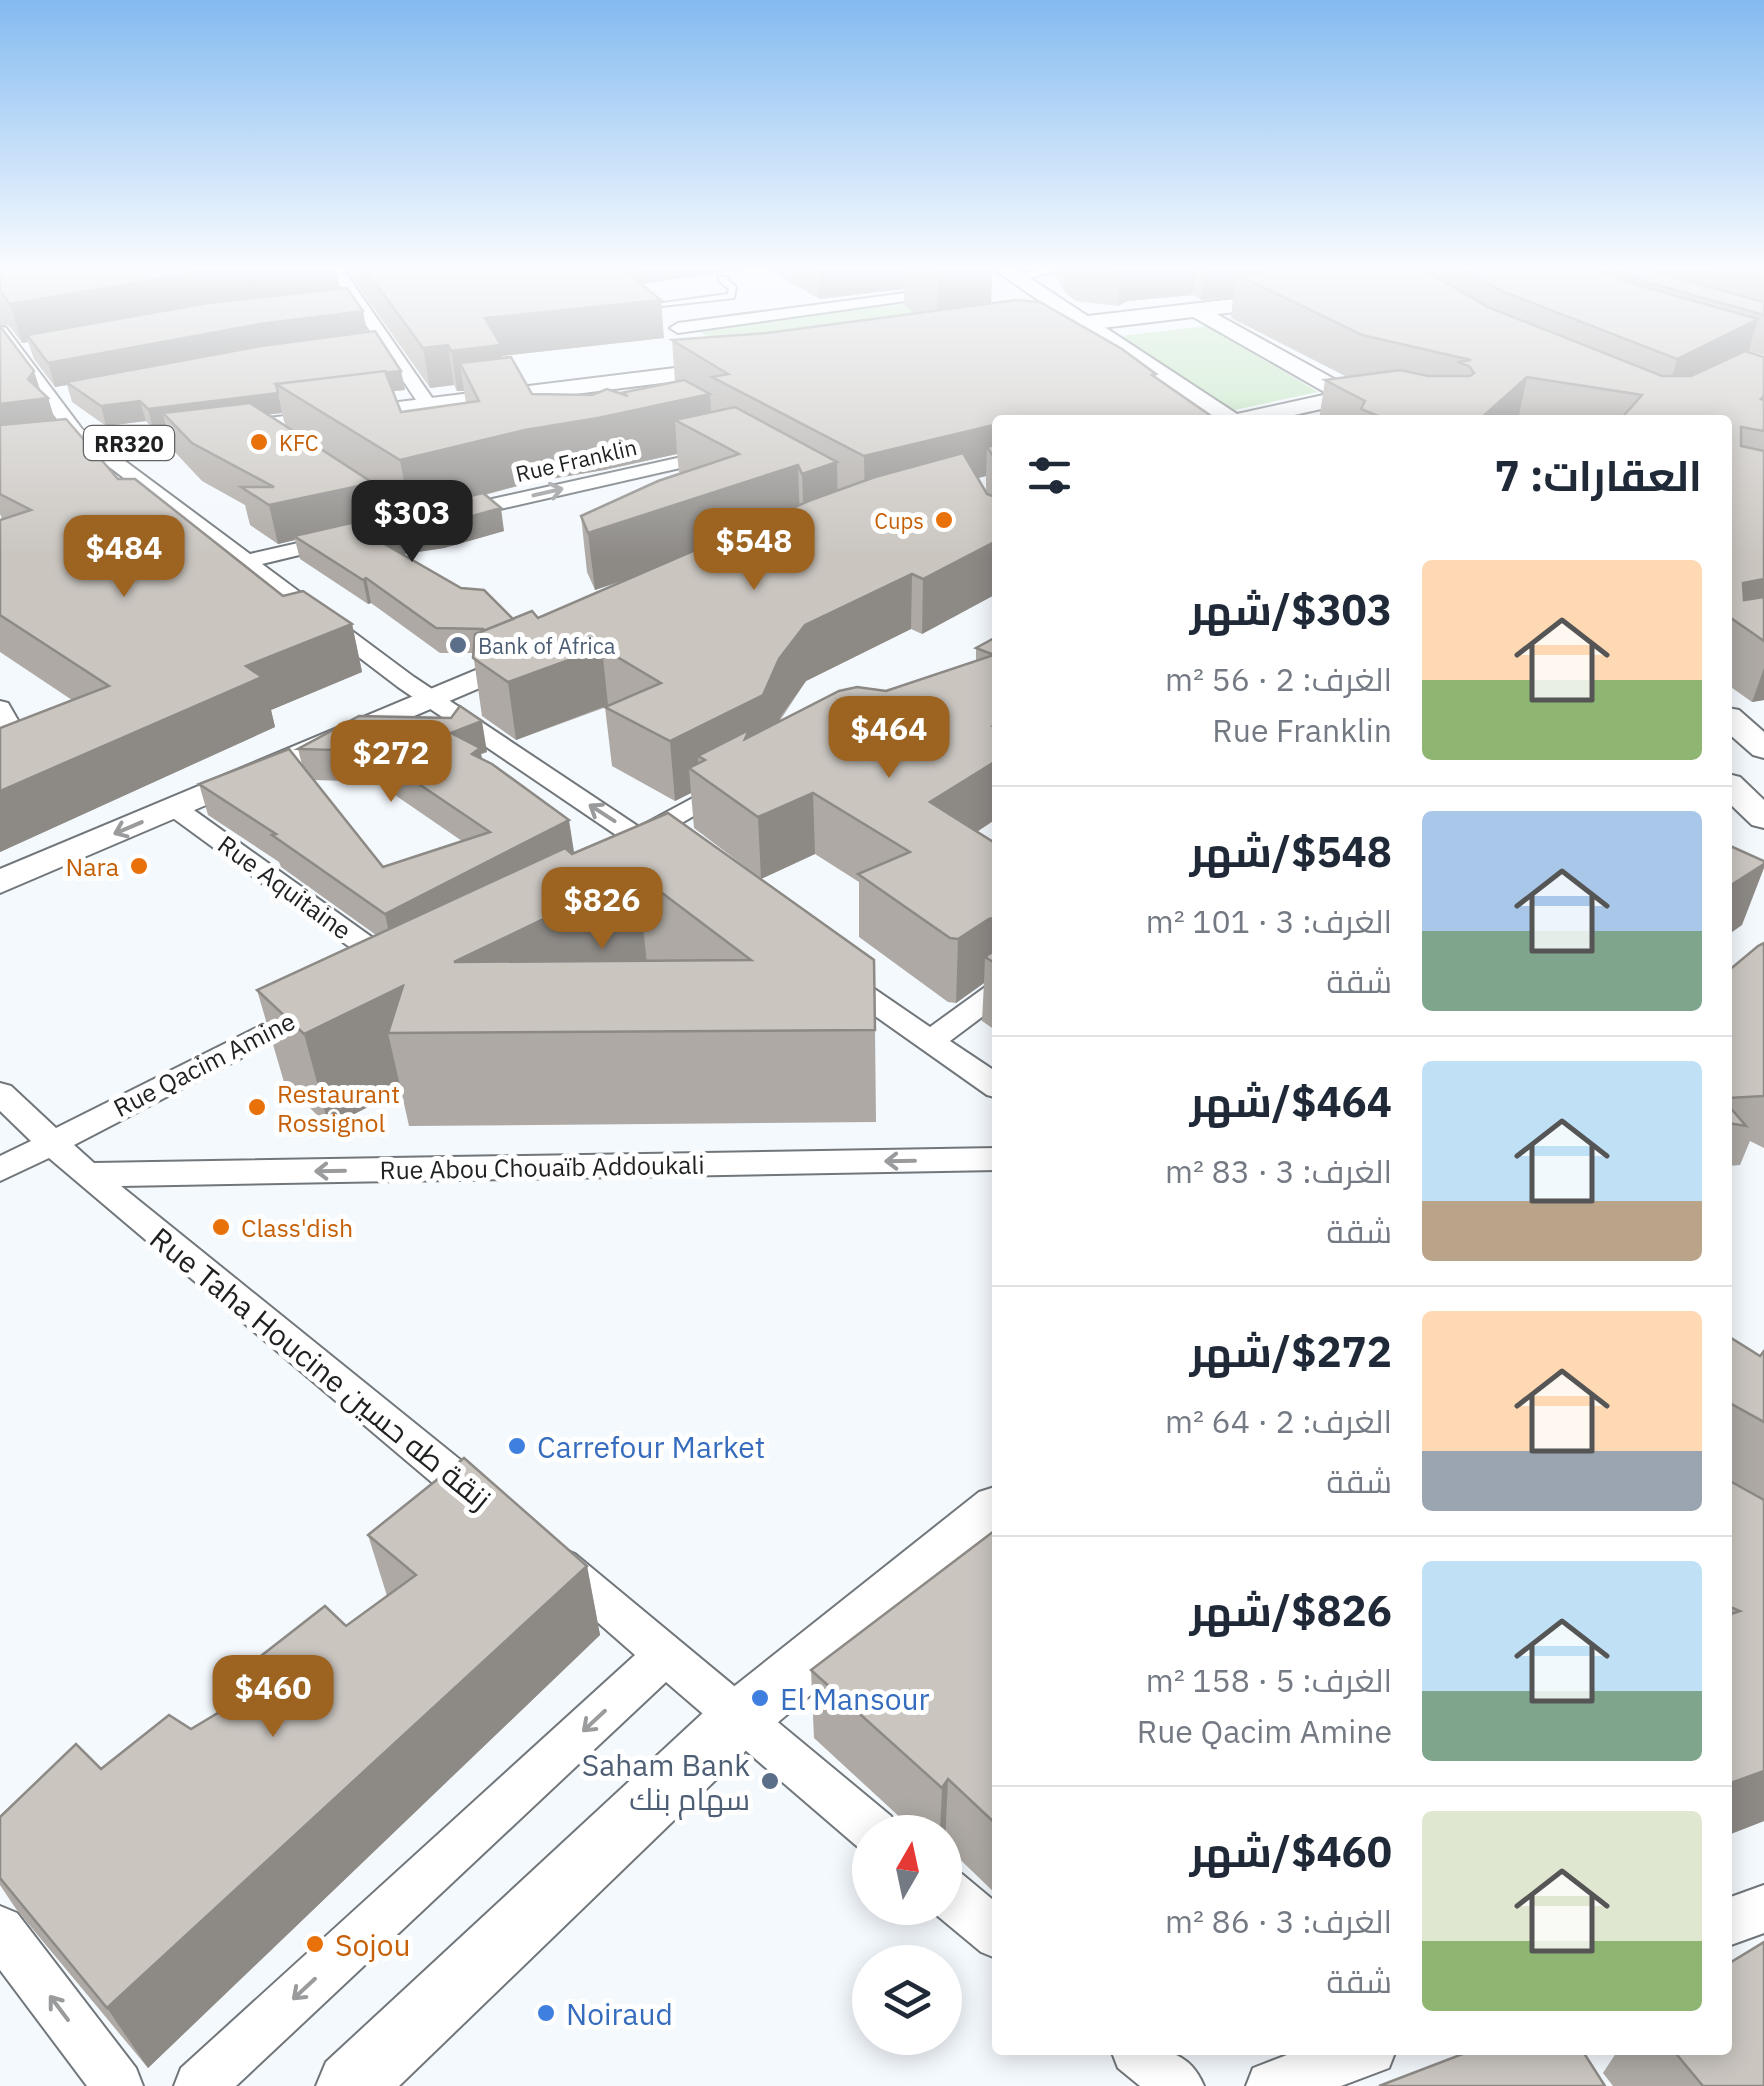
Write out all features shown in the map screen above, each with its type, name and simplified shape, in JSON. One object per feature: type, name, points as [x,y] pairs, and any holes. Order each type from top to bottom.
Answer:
[{"type":"main road","name":"RR320","points":[[0,459],[762,364]]},
{"type":"street","points":[[31,362],[76,433],[430,698],[687,871]]},
{"type":"street","points":[[393,362],[428,405]]},
{"type":"street","points":[[717,362],[724,369]]},
{"type":"street","points":[[1141,362],[1224,415]]},
{"type":"street","points":[[1288,362],[1348,396],[1427,415]]},
{"type":"street","points":[[619,382],[653,401]]},
{"type":"street","points":[[1263,415],[1348,396]]},
{"type":"street","points":[[258,426],[291,448]]},
{"type":"street","name":"Rue Franklin","points":[[248,561],[740,449],[705,430]]},
{"type":"street","points":[[324,470],[424,520]]},
{"type":"street","points":[[0,882],[548,649]]},
{"type":"street","points":[[0,708],[8,722],[0,730]]},
{"type":"street","points":[[1732,720],[1764,748]]},
{"type":"street","points":[[603,856],[743,781]]},
{"type":"street","points":[[1732,788],[1764,818]]},
{"type":"street","name":"Rue Aquitaine","points":[[176,808],[402,962],[360,984]]},
{"type":"street","points":[[816,962],[992,1084]]},
{"type":"street","points":[[930,1041],[992,995]]},
{"type":"street","name":"Rue Qacim Amine","points":[[0,1170],[325,1002]]},
{"type":"street","name":"Rue Taha Houcine زنقة طه حسين","points":[[0,1093],[86,1175],[500,1516]]},
{"type":"street","name":"Rue Abou Chouaïb Addoukali","points":[[86,1175],[992,1160]]},
{"type":"street","points":[[350,2086],[738,1719],[992,1513]]},
{"type":"street","points":[[531,1541],[854,1815]]},
{"type":"street","points":[[199,2086],[666,1655]]},
{"type":"street","points":[[962,1905],[992,1930]]},
{"type":"street","points":[[1732,1921],[1764,1909]]},
{"type":"street","points":[[0,1930],[118,2086]]},
{"type":"street","points":[[1142,2055],[1179,2086]]},
{"type":"street","points":[[1271,2086],[1357,2055]]},
{"type":"green space","points":[[1152,362],[1268,362],[1318,392],[1230,411]]},
{"type":"building","points":[[0,362],[27,362],[34,371],[28,379],[48,398],[0,404]]},
{"type":"building","points":[[172,362],[395,362],[401,371],[276,384],[278,393],[148,409],[140,401],[101,406],[66,382]]},
{"type":"building","points":[[514,362],[532,394],[592,395],[607,389],[628,396],[621,393],[684,380],[710,394],[525,430],[400,460],[276,384],[385,371],[401,412],[479,401],[460,363]]},
{"type":"building","points":[[709,362],[1140,362],[1210,415],[992,415],[992,425],[864,456],[712,377],[728,374]]},
{"type":"building","points":[[1458,362],[1628,362],[1662,376],[1691,376],[1720,362],[1764,362],[1761,399],[1764,431],[1741,427],[1741,446],[1764,451],[1764,579],[1743,583],[1744,600],[1764,597],[1764,641],[1732,619],[1732,415],[1624,415],[1642,395],[1527,377],[1485,415],[1376,415],[1361,409],[1365,401],[1325,380],[1400,370],[1428,376],[1470,376],[1474,373],[1469,366]]},
{"type":"building","points":[[250,403],[373,483],[269,505],[241,487],[274,487],[192,443],[163,413]]},
{"type":"building","points":[[735,407],[837,462],[802,474],[798,465],[588,533],[581,516],[658,481],[739,454],[675,420]]},
{"type":"building","points":[[66,419],[118,479],[135,479],[283,596],[303,591],[352,624],[246,666],[262,677],[0,791],[0,728],[109,686],[0,615],[0,520],[31,510],[0,494],[0,425]]},
{"type":"building","points":[[963,453],[987,494],[992,496],[992,543],[923,579],[912,574],[805,625],[779,659],[763,695],[670,741],[605,707],[661,683],[602,648],[508,682],[473,658],[475,634],[532,611],[538,618],[811,500],[875,477]]},
{"type":"building","points":[[483,493],[501,508],[440,525],[369,535],[461,588],[484,590],[513,619],[483,631],[436,628],[366,578],[363,580],[294,536]]},
{"type":"building","points":[[992,639],[992,654],[976,648]]},
{"type":"building","points":[[992,656],[992,763],[930,802],[992,841],[992,918],[958,939],[950,938],[858,874],[910,852],[813,793],[758,817],[689,768],[705,760],[698,756],[749,730],[745,739],[839,691],[857,687],[886,691]]},
{"type":"building","points":[[460,706],[482,721],[451,733],[480,748],[472,754],[569,820],[385,914],[272,835],[276,834],[199,784],[289,749],[383,867],[490,832],[370,751],[298,749],[359,716],[451,718]]},
{"type":"building","points":[[668,813],[874,960],[875,1030],[388,1033],[403,986],[304,1034],[257,990],[565,848],[572,854]],"holes":[[[637,874],[751,960],[454,962]]]},
{"type":"building","points":[[1732,847],[1764,864],[1732,884]]},
{"type":"building","points":[[1764,943],[1764,1096],[1732,1098],[1732,968]]},
{"type":"building","points":[[1732,1110],[1746,1126],[1732,1124]]},
{"type":"building","points":[[1732,1338],[1760,1356],[1764,1351],[1764,1422],[1732,1404]]},
{"type":"building","points":[[464,1458],[587,1566],[107,2008],[0,1878],[0,1817],[76,1744],[101,1769],[169,1715],[191,1729],[256,1690],[248,1666],[325,1606],[346,1626],[416,1575],[368,1535]]},
{"type":"building","points":[[1732,1482],[1764,1500],[1764,1771],[1732,1783],[1732,1614],[1740,1611],[1732,1608]]},
{"type":"building","points":[[992,1533],[992,1820],[948,1779],[942,1788],[811,1670]]},
{"type":"building","points":[[1764,1942],[1764,2086],[1703,2086],[1677,2055],[1732,2055],[1732,1962]]},
{"type":"building","points":[[1460,2055],[1585,2055],[1605,2086],[1379,2086]]},
{"type":"place","name":"KFC","points":[[259,442]]},
{"type":"place","name":"Cups","points":[[944,520]]},
{"type":"place","name":"Bank of Africa","points":[[458,645]]},
{"type":"place","name":"Nara","points":[[139,866]]},
{"type":"place","name":"Restaurant Rossignol","points":[[257,1107]]},
{"type":"place","name":"Class'dish","points":[[221,1227]]},
{"type":"place","name":"Carrefour Market","points":[[517,1446]]},
{"type":"place","name":"El Mansour","points":[[760,1698]]},
{"type":"place","name":"Saham Bank سهام بنك","points":[[770,1781]]},
{"type":"place","name":"Sojou","points":[[315,1944]]},
{"type":"place","name":"Noiraud","points":[[546,2013]]}]
